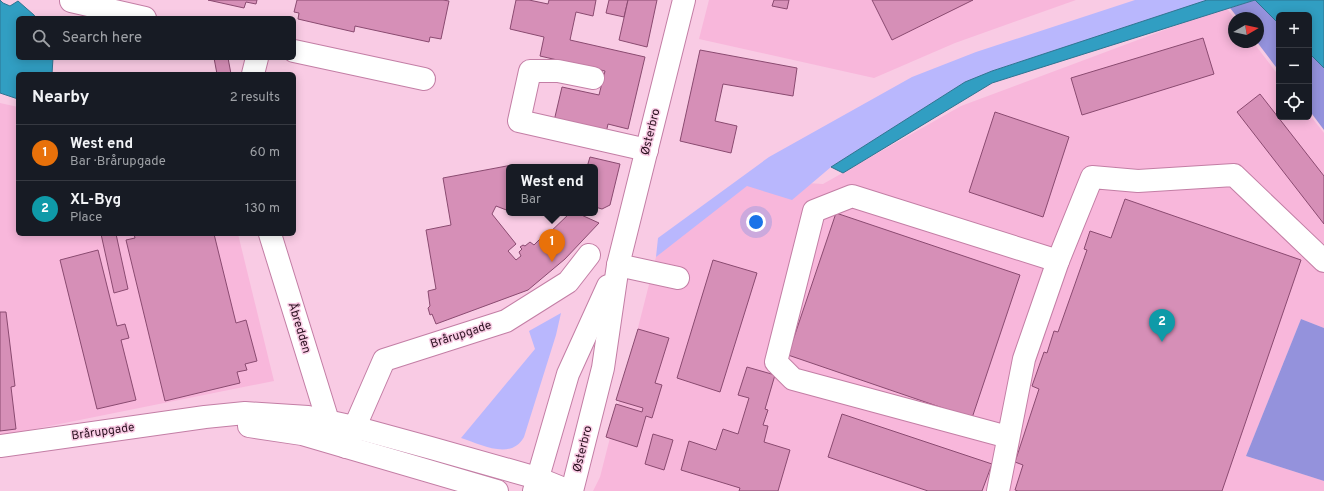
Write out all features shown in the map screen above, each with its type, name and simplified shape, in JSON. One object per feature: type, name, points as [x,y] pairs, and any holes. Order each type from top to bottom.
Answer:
[{"type":"street","name":"Østerbro","points":[[572,491],[604,368],[618,265],[684,0]]},
{"type":"street","points":[[71,1],[136,16]]},
{"type":"street","points":[[296,51],[424,79]]},
{"type":"street","points":[[254,72],[256,60]]},
{"type":"street","points":[[593,78],[558,71],[530,71],[519,121],[647,150]]},
{"type":"street","points":[[998,491],[1024,359],[1058,261],[1092,177],[1138,180],[1234,175],[1324,261]]},
{"type":"street","points":[[1008,437],[794,379],[776,362],[814,211],[852,196],[1058,261]]},
{"type":"street","name":"Åbredden","points":[[271,236],[328,421]]},
{"type":"street","name":"Brårupgade","points":[[346,447],[384,360],[506,321],[568,282],[589,255]]},
{"type":"street","name":"Østerbro","points":[[535,485],[568,374],[618,265]]},
{"type":"street","points":[[618,265],[678,278]]},
{"type":"street","name":"Brårupgade","points":[[0,446],[205,417],[245,413],[308,417],[354,427],[535,485],[569,491]]},
{"type":"street","name":"Brårupgade","points":[[205,417],[241,425],[302,434],[468,487],[497,491]]},
{"type":"shaded area","points":[[0,0],[10,6],[18,1],[35,16],[16,16],[16,60],[53,60],[52,72],[16,72],[16,98],[0,93]]},
{"type":"shaded area","points":[[709,0],[1076,0],[955,43],[874,78],[699,39]]},
{"type":"shaded area","points":[[1135,0],[1207,0],[992,71],[965,82],[831,167],[792,200],[747,186],[656,257],[658,238],[769,157],[912,77],[976,52]]},
{"type":"shaded area","points":[[1207,0],[1255,0],[992,83],[843,173],[831,167],[965,82],[992,71]]},
{"type":"shaded area","points":[[1255,0],[1276,21],[1276,67],[1262,48],[1264,48],[1264,12],[1233,12],[1230,8]]},
{"type":"shaded area","points":[[1255,0],[1324,0],[1324,68],[1312,56],[1312,12],[1276,12],[1276,21]]},
{"type":"shaded area","points":[[1226,7],[1230,12],[1228,12],[1228,48],[1258,48],[1276,72],[1276,120],[1312,120],[1312,118],[1324,133],[1324,328],[1301,319],[1246,456],[1324,481],[1324,491],[593,491],[600,477],[656,257],[742,179],[823,184],[961,106]]},
{"type":"shaded area","points":[[1312,56],[1324,68],[1324,130],[1312,114]]},
{"type":"shaded area","points":[[0,103],[16,107],[16,236],[238,236],[274,381],[0,436]]},
{"type":"shaded area","points":[[561,313],[556,335],[524,437],[518,444],[511,448],[503,449],[486,447],[461,438],[535,349],[529,331]]},
{"type":"shaded area","points":[[1301,319],[1324,328],[1324,481],[1246,456]]},
{"type":"building","points":[[208,0],[257,0],[256,4],[246,2],[244,8]]},
{"type":"building","points":[[297,0],[449,1],[441,39],[430,37],[429,42],[355,26],[354,32],[298,19],[299,13],[294,12]]},
{"type":"building","points":[[516,0],[529,0],[548,4],[549,0],[596,0],[593,16],[576,12],[570,40],[645,57],[628,129],[608,124],[606,133],[554,121],[562,87],[599,95],[605,71],[540,56],[544,37],[510,29]]},
{"type":"building","points":[[609,0],[628,0],[624,17],[606,13]]},
{"type":"building","points":[[628,0],[657,0],[647,47],[619,40]]},
{"type":"building","points":[[774,0],[789,0],[787,9],[772,6]]},
{"type":"building","points":[[872,0],[973,0],[892,40]]},
{"type":"building","points":[[1203,38],[1214,74],[1082,115],[1071,78]]},
{"type":"building","points":[[700,50],[797,68],[793,96],[723,84],[715,121],[737,126],[731,153],[680,141]]},
{"type":"building","points":[[214,60],[228,60],[231,72],[217,72]]},
{"type":"building","points":[[1260,94],[1276,114],[1276,120],[1280,120],[1324,176],[1324,224],[1237,112]]},
{"type":"building","points":[[995,112],[1069,137],[1043,217],[969,192]]},
{"type":"building","points":[[590,157],[620,164],[610,205],[602,209],[598,208],[598,164],[588,164]]},
{"type":"building","points":[[506,166],[506,210],[496,206],[492,214],[516,244],[508,251],[516,260],[521,256],[519,252],[522,249],[520,247],[523,245],[525,246],[530,242],[534,245],[567,216],[584,216],[599,223],[565,259],[528,290],[436,324],[432,314],[430,315],[428,308],[430,306],[428,291],[436,289],[426,230],[451,225],[443,178]]},
{"type":"building","points":[[1125,199],[1301,260],[1222,491],[1015,490],[1023,465],[1015,462],[1039,389],[1032,386],[1044,352],[1047,353],[1054,331],[1058,332],[1087,250],[1084,249],[1090,231],[1111,238]]},
{"type":"building","points":[[836,213],[1020,275],[972,418],[788,355]]},
{"type":"building","points":[[101,236],[116,236],[128,289],[114,293]]},
{"type":"building","points":[[134,236],[214,236],[236,323],[246,320],[257,361],[245,364],[247,370],[237,372],[240,383],[165,401],[126,240],[135,238]]},
{"type":"building","points":[[98,250],[117,326],[125,324],[129,338],[121,340],[136,400],[97,409],[60,260]]},
{"type":"building","points":[[713,260],[757,273],[720,392],[677,378]]},
{"type":"building","points":[[0,312],[6,312],[15,386],[11,387],[16,429],[0,431]]},
{"type":"building","points":[[638,329],[669,338],[655,383],[662,385],[652,418],[646,416],[637,447],[606,437],[616,404],[642,412],[643,408],[616,400]]},
{"type":"building","points":[[747,367],[775,375],[765,409],[768,410],[763,425],[768,426],[764,442],[790,450],[778,491],[739,491],[740,488],[681,470],[689,441],[716,450],[723,429],[738,434],[749,398],[738,395]]},
{"type":"building","points":[[842,414],[992,464],[982,491],[928,491],[828,457]]},
{"type":"building","points":[[653,434],[673,440],[664,470],[645,464]]},
{"type":"place","name":"West end","points":[[552,262]]},
{"type":"place","name":"XL-Byg","points":[[1162,342]]}]
